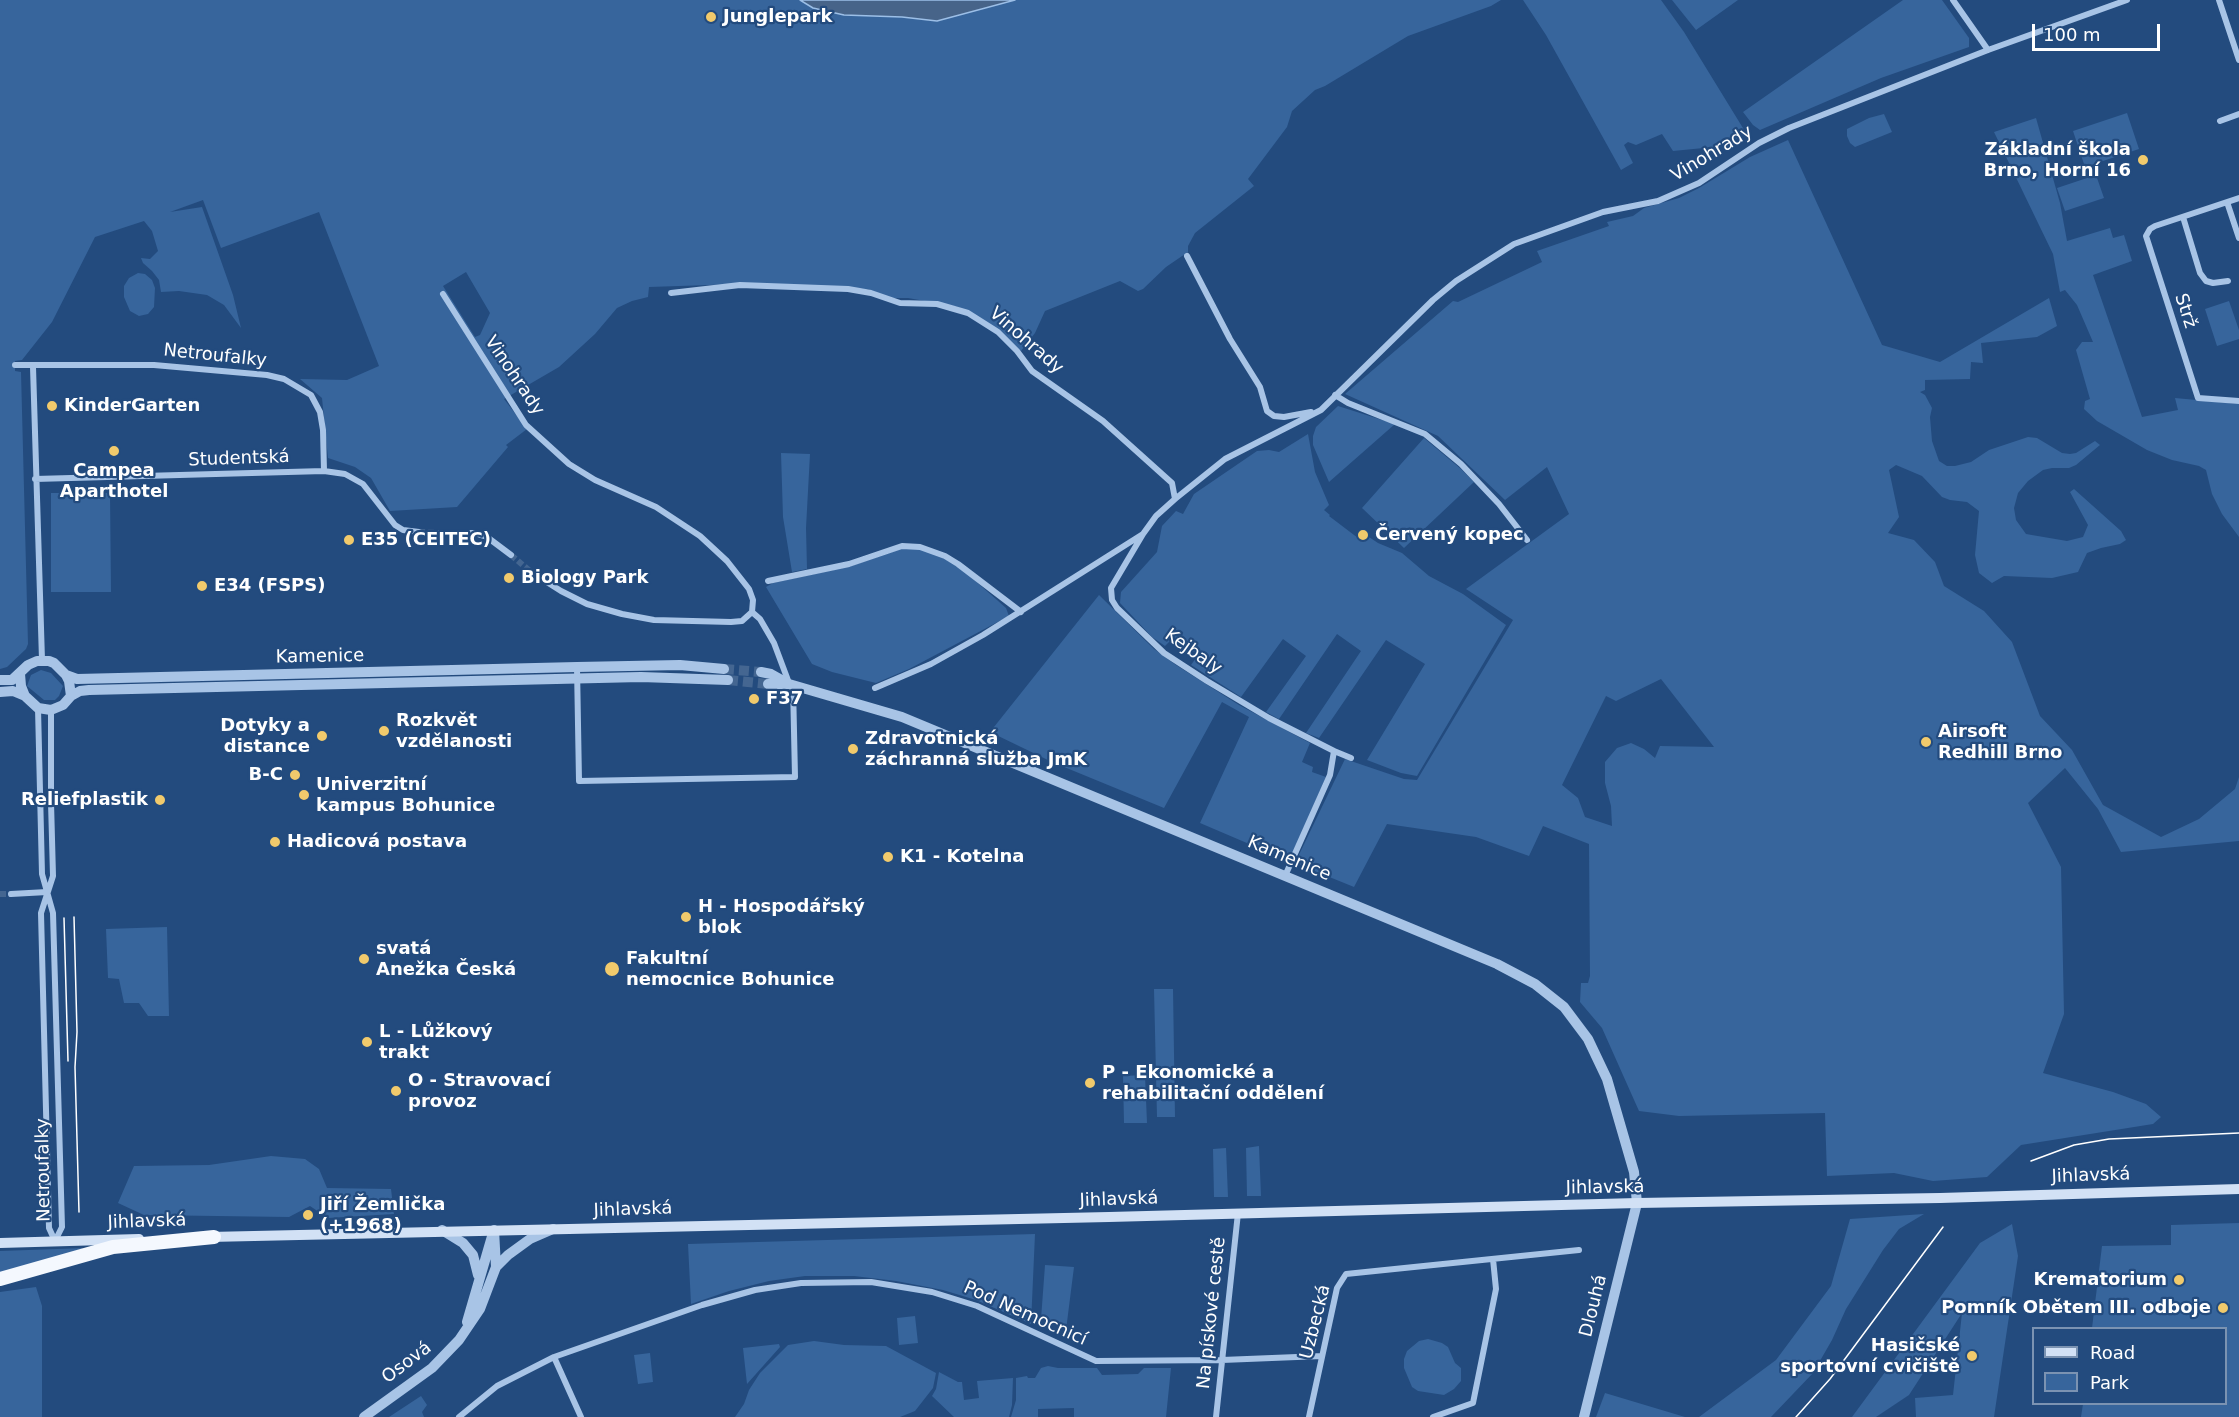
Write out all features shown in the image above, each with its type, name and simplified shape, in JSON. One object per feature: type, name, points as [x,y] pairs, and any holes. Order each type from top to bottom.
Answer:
[{"type":"highway","points":[[0,1279],[113,1247],[214,1236]]},
{"type":"main road","name":"Jihlavská","points":[[0,1243],[442,1230],[1929,1198],[2239,1189]]},
{"type":"street","points":[[1953,0],[1988,50]]},
{"type":"street","name":"Vinohrady","points":[[875,688],[946,656],[1021,612],[1143,534],[1156,516],[1225,459],[1320,410],[1433,300],[1456,281],[1514,244],[1603,212],[1658,201],[1699,183],[1759,143],[1789,128],[1988,50],[2127,0]]},
{"type":"street","points":[[2219,0],[2239,60]]},
{"type":"street","points":[[2220,121],[2239,114]]},
{"type":"street","name":"Strž","points":[[2239,198],[2150,228],[2146,236],[2198,398],[2239,401]]},
{"type":"street","points":[[2227,202],[2239,238]]},
{"type":"street","name":"Strž","points":[[2183,217],[2200,273],[2206,281],[2213,283],[2228,281]]},
{"type":"street","points":[[1187,256],[1230,339],[1260,387],[1267,411],[1274,416],[1284,417],[1320,410]]},
{"type":"street","name":"Vinohrady","points":[[671,292],[740,285],[848,289],[871,293],[900,303],[937,304],[968,313],[998,332],[1017,351],[1032,371],[1112,428],[1172,483],[1175,499]]},
{"type":"street","name":"Vinohrady","points":[[443,294],[526,425],[569,464],[586,475],[656,507],[700,536],[727,561],[749,589],[753,600],[752,612],[760,619],[774,643],[791,684]]},
{"type":"street","name":"Netroufalky","points":[[15,365],[33,367],[154,365],[267,375],[284,379],[311,395],[320,412],[324,471]]},
{"type":"street","points":[[0,680],[12,680],[32,663],[42,660],[33,367]]},
{"type":"street","points":[[1335,395],[1348,403],[1425,434],[1461,464],[1499,504],[1527,540]]},
{"type":"street","name":"Studentská","points":[[35,478],[324,471],[345,474],[363,484],[395,525],[403,530],[419,532]]},
{"type":"street","points":[[439,533],[474,533],[486,537],[511,555]]},
{"type":"street","name":"Kejbaly","points":[[1143,534],[1111,588],[1112,600],[1117,608],[1164,653],[1207,681],[1269,718],[1334,752],[1351,758]]},
{"type":"street","points":[[768,581],[849,564],[902,546],[920,547],[945,556],[958,564],[1021,612]]},
{"type":"street","points":[[531,572],[561,591],[588,604],[654,620],[731,622],[742,621],[752,612]]},
{"type":"street","name":"Kamenice","points":[[42,660],[54,663],[66,675],[76,679],[680,665],[724,669]]},
{"type":"street","points":[[577,667],[579,782],[795,777],[791,684]]},
{"type":"street","name":"Kamenice","points":[[761,672],[771,674],[791,684],[902,717],[1497,964],[1536,984],[1564,1007],[1588,1040],[1607,1079],[1634,1172],[1636,1203]]},
{"type":"street","points":[[20,674],[25,696]]},
{"type":"street","points":[[66,675],[71,696]]},
{"type":"street","name":"Kamenice","points":[[51,710],[63,705],[71,696],[80,691],[89,690],[577,678],[670,677],[728,680]]},
{"type":"street","name":"Kamenice","points":[[768,684],[791,684]]},
{"type":"street","points":[[0,692],[13,692],[25,696],[38,708],[51,710]]},
{"type":"street","name":"Netroufalky","points":[[38,708],[42,874],[53,913],[62,1227],[55,1241]]},
{"type":"street","name":"Netroufalky","points":[[51,710],[53,876],[42,913],[49,1228],[55,1241]]},
{"type":"street","points":[[1285,876],[1330,775],[1334,752]]},
{"type":"street","points":[[11,894],[47,892]]},
{"type":"street","name":"Dlouhá","points":[[1584,1417],[1636,1203]]},
{"type":"street","name":"Na pískové cestě","points":[[1216,1417],[1238,1213]]},
{"type":"street","points":[[496,1267],[530,1239],[554,1229]]},
{"type":"street","points":[[442,1230],[463,1243],[473,1255],[478,1269],[478,1284]]},
{"type":"street","points":[[494,1230],[496,1267]]},
{"type":"street","name":"Osová","points":[[465,1331],[494,1230]]},
{"type":"street","name":"Uzbecká","points":[[1309,1417],[1337,1288],[1346,1274],[1579,1250]]},
{"type":"street","points":[[1433,1417],[1473,1403],[1496,1290],[1493,1259]]},
{"type":"street","name":"Osová","points":[[364,1417],[445,1357],[480,1309],[496,1267]]},
{"type":"street","name":"Pod Nemocnicí","points":[[459,1417],[497,1386],[554,1357],[702,1305],[755,1290],[801,1283],[848,1281],[900,1286],[951,1297],[977,1306],[1095,1361],[1322,1356]]},
{"type":"street","points":[[554,1357],[581,1417]]},
{"type":"green space","points":[[0,0],[800,0],[813,8],[937,21],[1015,0],[1501,0],[1491,6],[1408,36],[1315,90],[1292,111],[1287,127],[1248,179],[1254,186],[1195,233],[1188,246],[1188,252],[1166,267],[1143,289],[1138,291],[1120,281],[1045,311],[1035,333],[1021,351],[998,330],[958,307],[908,298],[888,298],[868,289],[740,284],[649,287],[648,297],[617,308],[595,334],[559,367],[504,399],[527,429],[506,445],[508,447],[457,507],[390,511],[371,478],[355,467],[328,458],[322,398],[300,379],[347,380],[379,366],[319,212],[221,248],[203,200],[170,212],[202,207],[233,295],[241,328],[224,305],[207,295],[179,291],[161,292],[159,280],[141,258],[150,259],[158,251],[152,231],[144,221],[95,237],[52,322],[22,360],[15,361],[15,371],[21,372],[28,644],[26,649],[7,667],[0,669]],"holes":[[[466,272],[490,313],[480,335],[475,337],[443,286]]]},
{"type":"green space","points":[[1523,0],[1661,0],[1684,32],[1746,133],[1724,146],[1673,151],[1662,134],[1636,145],[1628,142],[1624,145],[1633,163],[1621,170],[1546,35]]},
{"type":"green space","points":[[1672,0],[1738,0],[1696,30]]},
{"type":"green space","points":[[1903,0],[1942,0],[1969,38],[1969,47],[1881,78],[1760,130],[1743,112]]},
{"type":"green space","points":[[2127,113],[2139,149],[2085,167],[2073,131]]},
{"type":"green space","points":[[1884,114],[1892,132],[1855,147],[1850,143],[1847,129],[1869,118]]},
{"type":"green space","points":[[2036,118],[2060,203],[2067,241],[2110,228],[2113,238],[2124,235],[2132,261],[2093,275],[2142,417],[2178,410],[2175,398],[2239,404],[2239,537],[2222,514],[2212,494],[2206,470],[2147,450],[2097,421],[2084,409],[2085,401],[2090,399],[2076,350],[2082,342],[2093,342],[2077,305],[2065,290],[2060,292],[2053,254],[1994,132]]},
{"type":"green space","points":[[1788,140],[1882,345],[1940,362],[2049,298],[2057,326],[2037,337],[1981,343],[1983,363],[1971,362],[1970,379],[1925,380],[1925,390],[1920,392],[1925,395],[1932,408],[1930,417],[1932,441],[1939,461],[1947,466],[1955,466],[1971,462],[1989,450],[2028,437],[2037,438],[2062,453],[2070,454],[2076,453],[2095,441],[2100,445],[2076,465],[2069,468],[2043,470],[2028,481],[2018,493],[2014,508],[2016,520],[2026,534],[2067,541],[2083,537],[2088,525],[2070,492],[2074,489],[2121,531],[2126,540],[2120,544],[2087,553],[2078,572],[2052,578],[2004,576],[1992,583],[1979,573],[1975,555],[1979,511],[1967,502],[1942,497],[1922,476],[1896,465],[1889,470],[1899,517],[1888,533],[1914,540],[1935,562],[1944,586],[1984,611],[2012,642],[2040,716],[2072,750],[2103,805],[2161,837],[2199,819],[2235,789],[2239,777],[2239,841],[2121,852],[2098,809],[2065,768],[2028,803],[2061,867],[2064,1014],[2043,1073],[2113,1092],[2146,1104],[2161,1117],[2153,1124],[2021,1145],[1987,1177],[1933,1181],[1894,1173],[1827,1176],[1825,1113],[1679,1116],[1639,1111],[1602,1028],[1580,1002],[1581,983],[1588,983],[1590,976],[1589,844],[1543,826],[1529,856],[1476,837],[1387,824],[1354,887],[1295,863],[1345,759],[1404,779],[1417,780],[1513,620],[1466,589],[1569,514],[1547,467],[1505,500],[1438,436],[1345,394],[1453,301],[1458,302],[1542,262],[1537,251],[1609,226],[1607,222],[1633,216],[1644,208],[1679,198],[1750,157]],"holes":[[[1661,679],[1714,747],[1660,746],[1655,758],[1644,749],[1631,743],[1617,748],[1605,762],[1605,783],[1611,806],[1612,826],[1585,817],[1578,798],[1562,785],[1606,696],[1616,701]]]},
{"type":"green space","points":[[2096,175],[2104,198],[2065,211],[2057,188]]},
{"type":"green space","points":[[138,273],[145,274],[152,280],[155,288],[154,307],[148,314],[139,316],[130,311],[124,297],[124,286],[129,278]]},
{"type":"green space","points":[[2229,301],[2239,330],[2239,339],[2217,346],[2205,309]]},
{"type":"green space","points":[[1338,406],[1395,424],[1329,482],[1313,445],[1313,436],[1316,427]]},
{"type":"green space","points":[[1308,434],[1315,472],[1329,505],[1324,510],[1329,516],[1358,538],[1368,539],[1369,537],[1402,553],[1429,576],[1463,594],[1506,625],[1417,776],[1401,773],[1367,760],[1425,664],[1386,640],[1319,738],[1306,733],[1361,651],[1337,634],[1279,719],[1266,712],[1306,656],[1283,639],[1241,697],[1191,665],[1198,655],[1186,646],[1184,648],[1169,642],[1165,646],[1152,637],[1120,603],[1121,592],[1157,552],[1162,526],[1176,511],[1183,514],[1194,494],[1257,451],[1279,452]]},
{"type":"green space","points":[[1424,438],[1474,482],[1404,548],[1362,508]]},
{"type":"green space","points":[[781,453],[810,454],[806,528],[807,569],[792,572],[783,517]]},
{"type":"green space","points":[[51,493],[110,493],[111,592],[51,592]]},
{"type":"green space","points":[[903,548],[920,549],[942,557],[962,569],[1006,608],[1009,616],[909,669],[876,683],[832,672],[812,664],[766,587],[773,583],[851,566]]},
{"type":"green space","points":[[1099,595],[1154,649],[1176,665],[1239,705],[1310,743],[1302,762],[1313,767],[1312,772],[1326,777],[1289,861],[1200,823],[1249,717],[1222,702],[1164,808],[1052,762],[990,732]]},
{"type":"green space","points":[[41,670],[51,673],[63,686],[55,700],[44,700],[27,686],[31,675]]},
{"type":"green space","points":[[167,927],[169,1016],[148,1016],[139,1003],[124,1003],[119,979],[108,978],[106,929]]},
{"type":"green space","points":[[1154,989],[1173,989],[1175,1117],[1157,1117]]},
{"type":"green space","points":[[1145,1075],[1147,1123],[1124,1123],[1123,1076]]},
{"type":"green space","points":[[1259,1146],[1261,1196],[1247,1196],[1246,1148]]},
{"type":"green space","points":[[1226,1148],[1228,1197],[1214,1197],[1213,1149]]},
{"type":"green space","points":[[271,1156],[305,1159],[319,1169],[327,1188],[391,1189],[394,1214],[328,1218],[310,1206],[289,1217],[144,1215],[118,1203],[134,1166],[209,1165]]},
{"type":"green space","points":[[1924,1214],[1899,1229],[1883,1250],[1846,1309],[1813,1373],[1771,1417],[1699,1417],[1776,1360],[1831,1286],[1850,1219]]},
{"type":"green space","points":[[2239,1223],[2239,1417],[2081,1417],[2083,1405],[2227,1405],[2227,1327],[2092,1327],[2102,1246],[2171,1245],[2171,1225]]},
{"type":"green space","points":[[2012,1224],[2018,1256],[1994,1417],[1916,1417],[1915,1398],[1953,1395],[1962,1313],[1909,1395],[1876,1417],[1852,1417],[1980,1243]]},
{"type":"green space","points":[[1035,1234],[1031,1324],[976,1300],[943,1290],[854,1276],[805,1276],[769,1281],[691,1304],[688,1244]]},
{"type":"green space","points":[[85,1248],[0,1274],[0,1251]]},
{"type":"green space","points":[[1045,1265],[1074,1267],[1066,1330],[1041,1319]]},
{"type":"green space","points":[[36,1287],[42,1306],[42,1417],[0,1417],[0,1292]]},
{"type":"green space","points":[[915,1316],[918,1343],[899,1345],[897,1318]]},
{"type":"green space","points":[[1428,1339],[1448,1347],[1455,1363],[1461,1368],[1461,1381],[1444,1395],[1418,1391],[1412,1387],[1404,1368],[1407,1351],[1419,1341]]},
{"type":"green space","points":[[814,1341],[844,1345],[886,1346],[936,1373],[933,1388],[915,1411],[900,1417],[735,1417],[760,1373],[788,1345]]},
{"type":"green space","points":[[779,1344],[780,1347],[747,1384],[743,1348]]},
{"type":"green space","points":[[650,1353],[653,1382],[638,1384],[634,1355]]},
{"type":"green space","points":[[1048,1366],[1097,1368],[1102,1375],[1138,1374],[1144,1368],[1171,1368],[1166,1417],[1074,1417],[1074,1408],[1038,1409],[1038,1417],[1011,1417],[1016,1400],[1016,1378],[1027,1376],[1035,1378],[1041,1368]]},
{"type":"green space","points":[[939,1372],[962,1382],[964,1400],[979,1398],[977,1381],[1013,1378],[1009,1417],[954,1417],[932,1396],[936,1389]]},
{"type":"green space","points":[[1605,1393],[1685,1417],[1596,1417]]},
{"type":"green space","points":[[421,1396],[427,1405],[422,1412],[424,1417],[389,1417]]},
{"type":"shaded area","points":[[800,0],[1015,0],[937,21],[844,15],[813,8]]},
{"type":"tunnel","points":[[419,532],[439,533]]},
{"type":"tunnel","points":[[511,555],[531,572]]},
{"type":"tunnel","points":[[724,669],[761,672]]},
{"type":"tunnel","points":[[728,680],[768,684]]},
{"type":"tunnel","points":[[0,894],[11,894]]},
{"type":"tram line","points":[[74,917],[79,1212]]},
{"type":"tram line","points":[[64,918],[68,1061]]},
{"type":"tram line","points":[[2031,1161],[2074,1145],[2109,1139],[2239,1133]]},
{"type":"tram line","points":[[1796,1417],[1830,1379],[1943,1227]]},
{"type":"place","name":"Junglepark","points":[[711,17]]},
{"type":"place","name":"Základní škola Brno, Horní 16","points":[[2143,160]]},
{"type":"place","name":"KinderGarten","points":[[52,406]]},
{"type":"place","name":"Campea Aparthotel","points":[[114,451]]},
{"type":"place","name":"Červený kopec","points":[[1363,535]]},
{"type":"place","name":"E35 (CEITEC)","points":[[349,540]]},
{"type":"place","name":"Biology Park","points":[[509,578]]},
{"type":"place","name":"E34 (FSPS)","points":[[202,586]]},
{"type":"place","name":"F37","points":[[754,699]]},
{"type":"place","name":"Rozkvět vzdělanosti","points":[[384,731]]},
{"type":"place","name":"Dotyky a distance","points":[[322,736]]},
{"type":"place","name":"Airsoft Redhill Brno","points":[[1926,742]]},
{"type":"place","name":"Zdravotnická záchranná služba JmK","points":[[853,749]]},
{"type":"place","name":"B-C","points":[[295,775]]},
{"type":"place","name":"Univerzitní kampus Bohunice","points":[[304,795]]},
{"type":"place","name":"Reliefplastik","points":[[160,800]]},
{"type":"place","name":"Hadicová postava","points":[[275,842]]},
{"type":"place","name":"K1 - Kotelna","points":[[888,857]]},
{"type":"place","name":"H - Hospodářský blok","points":[[686,917]]},
{"type":"place","name":"svatá Anežka Česká","points":[[364,959]]},
{"type":"place","name":"Fakultní nemocnice Bohunice","points":[[612,969]]},
{"type":"place","name":"L - Lůžkový trakt","points":[[367,1042]]},
{"type":"place","name":"P - Ekonomické a rehabilitační oddělení","points":[[1090,1083]]},
{"type":"place","name":"O - Stravovací provoz","points":[[396,1091]]},
{"type":"place","name":"Jiří Žemlička (+1968)","points":[[308,1215]]},
{"type":"place","name":"Krematorium","points":[[2179,1280]]},
{"type":"place","name":"Pomník Obětem III. odboje","points":[[2223,1308]]},
{"type":"place","name":"Hasičské sportovní cvičiště","points":[[1972,1356]]}]
